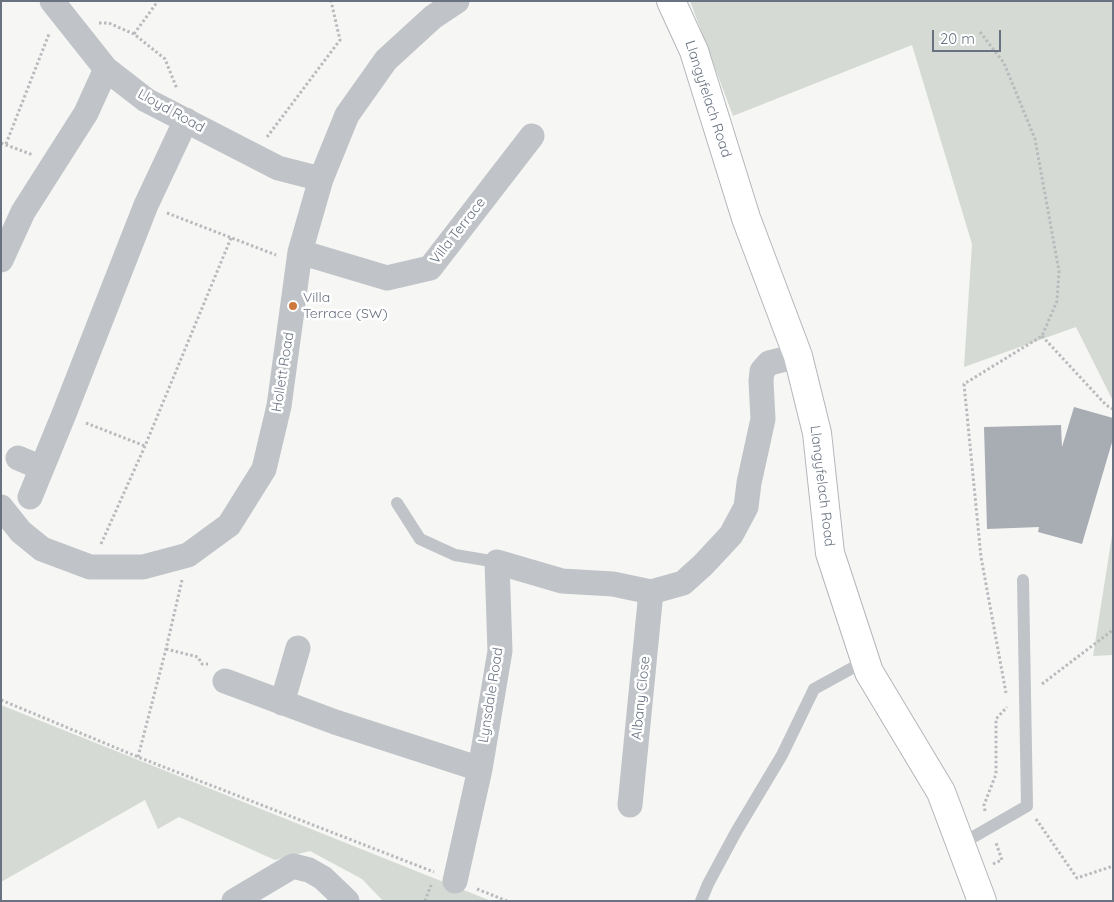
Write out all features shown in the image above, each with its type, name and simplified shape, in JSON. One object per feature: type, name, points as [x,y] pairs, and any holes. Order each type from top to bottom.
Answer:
[{"type":"main road","name":"Llangyfelach Road","points":[[671,1],[694,51],[746,218],[798,356],[817,433],[830,553],[865,661],[869,672],[941,792],[982,901]]},
{"type":"street","name":"Hollett Road","points":[[1,507],[21,532],[42,549],[90,567],[143,567],[188,555],[229,525],[264,469],[279,406],[300,258],[321,179],[346,115],[386,60],[433,17],[457,1]]},
{"type":"street","name":"Lloyd Road","points":[[60,12],[106,69],[146,100],[278,168],[321,179]]},
{"type":"street","points":[[1,260],[23,212],[86,113],[106,69]]},
{"type":"street","points":[[30,497],[146,205],[186,120]]},
{"type":"street","name":"Villa Terrace","points":[[300,258],[387,278],[430,268],[532,136]]},
{"type":"street","points":[[497,562],[562,580],[613,584],[651,592],[682,583],[703,565],[731,535],[746,507],[749,483],[763,419],[762,371],[769,363],[798,356]]},
{"type":"street","points":[[18,458],[42,468]]},
{"type":"street","name":"Lynsdale Road","points":[[455,880],[480,769],[500,651],[497,562]]},
{"type":"street","name":"Albany Close","points":[[630,805],[651,592]]},
{"type":"street","points":[[282,703],[298,648]]},
{"type":"street","points":[[225,681],[335,722],[480,769]]},
{"type":"street","points":[[234,901],[293,866],[309,870],[323,878],[347,901]]},
{"type":"lane","points":[[397,503],[420,539],[455,555],[497,562]]},
{"type":"lane","points":[[961,844],[1027,806],[1024,580]]},
{"type":"lane","points":[[701,901],[736,832],[782,755],[814,689],[865,661]]},
{"type":"path","points":[[134,34],[158,1]]},
{"type":"path","points":[[253,155],[340,40],[331,1]]},
{"type":"path","points":[[54,163],[3,144],[60,12],[110,23],[134,34],[165,59],[181,98],[186,120]]},
{"type":"path","points":[[980,32],[1004,63],[1035,140],[1059,271],[1057,301],[1042,336],[964,384],[982,557],[1006,696]]},
{"type":"path","points":[[146,205],[231,238],[300,258]]},
{"type":"path","points":[[90,567],[145,446],[231,238]]},
{"type":"path","points":[[1042,336],[1106,405],[1113,409]]},
{"type":"path","points":[[64,414],[145,446]]},
{"type":"path","points":[[138,757],[166,649],[177,596]]},
{"type":"path","points":[[166,649],[198,657],[202,664],[219,664],[225,681]]},
{"type":"path","points":[[1,700],[138,757],[507,901]]},
{"type":"path","points":[[1027,806],[1077,878],[1113,866]]},
{"type":"shaded area","points":[[690,1],[1113,1],[1113,401],[1076,327],[964,367],[972,244],[912,45],[733,116]]},
{"type":"shaded area","points":[[1113,529],[1113,655],[1093,656]]},
{"type":"shaded area","points":[[1,705],[491,901],[383,901],[362,879],[310,851],[275,860],[179,817],[158,829],[145,800],[1,882]]},
{"type":"building","points":[[1074,407],[1113,418],[1113,439],[1082,544],[1038,532],[1039,527],[987,529],[984,427],[1061,425],[1062,447]]},
{"type":"place","name":"Villa Terrace (SW)","points":[[293,306]]}]
